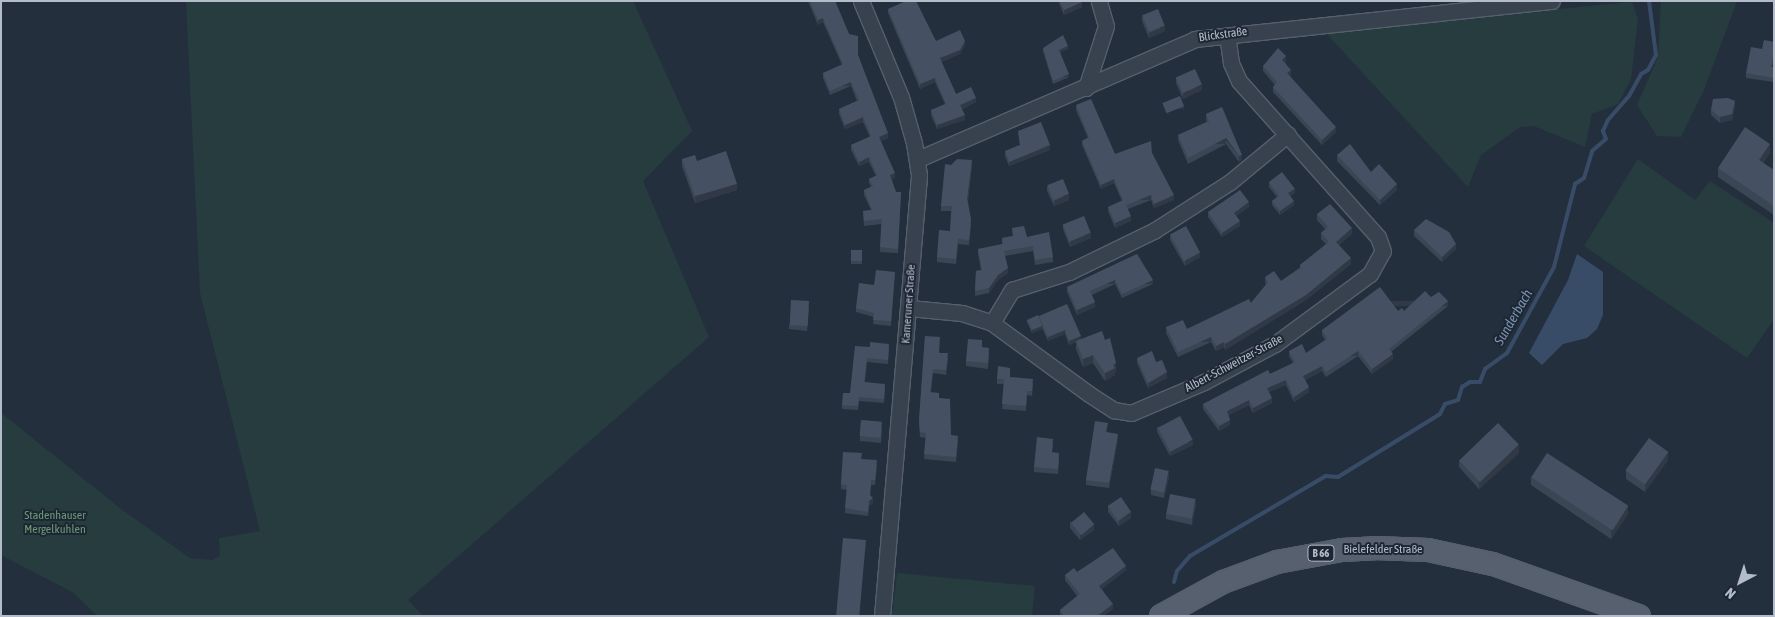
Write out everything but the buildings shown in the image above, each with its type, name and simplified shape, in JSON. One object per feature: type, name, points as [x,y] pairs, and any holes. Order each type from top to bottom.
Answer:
[{"type":"main road","name":"Bielefelder Straße","points":[[1161,616],[1223,582],[1268,565],[1307,555],[1375,548],[1428,550],[1493,564],[1639,616]]},
{"type":"street","name":"Kameruner Straße","points":[[861,1],[901,97],[918,159],[920,176],[882,616]]},
{"type":"street","points":[[1086,88],[1106,26],[1100,1]]},
{"type":"street","name":"Blickstraße","points":[[918,159],[1086,88],[1195,38],[1552,1]]},
{"type":"street","name":"Albert-Schweitzer-Straße","points":[[909,308],[962,313],[992,323],[1089,394],[1114,410],[1131,413],[1204,382],[1275,344],[1370,274],[1382,251],[1369,224],[1239,81],[1231,63],[1227,36]]},
{"type":"street","points":[[992,323],[1012,290],[1069,272],[1154,230],[1230,182],[1288,134]]},
{"type":"green space","name":"Stadenhauser Mergelkuhlen","points":[[186,1],[633,1],[692,131],[643,181],[709,337],[408,600],[423,616],[97,616],[74,593],[1,555],[1,413],[121,509],[190,558],[212,560],[220,556],[219,538],[260,531],[200,293]]},
{"type":"green space","points":[[1661,1],[1737,1],[1704,90],[1681,137],[1657,136],[1637,105],[1658,57]]},
{"type":"green space","points":[[1632,2],[1638,19],[1631,79],[1618,104],[1592,114],[1585,147],[1534,126],[1520,127],[1481,155],[1468,187],[1324,31]]},
{"type":"green space","points":[[1638,159],[1695,200],[1710,181],[1774,223],[1774,319],[1747,358],[1584,246]]},
{"type":"green space","points":[[897,573],[1035,586],[1032,616],[892,616]]},
{"type":"water","points":[[1577,254],[1603,272],[1603,315],[1597,329],[1587,338],[1563,344],[1542,365],[1529,353],[1568,280]]},
{"type":"waterway","name":"Sunderbach","points":[[1174,582],[1177,571],[1190,556],[1326,476],[1338,477],[1440,414],[1445,404],[1458,400],[1462,387],[1470,382],[1480,382],[1485,369],[1507,353],[1554,267],[1575,184],[1584,178],[1592,151],[1606,139],[1603,131],[1608,120],[1629,96],[1641,74],[1648,70],[1656,55],[1649,1]]}]
